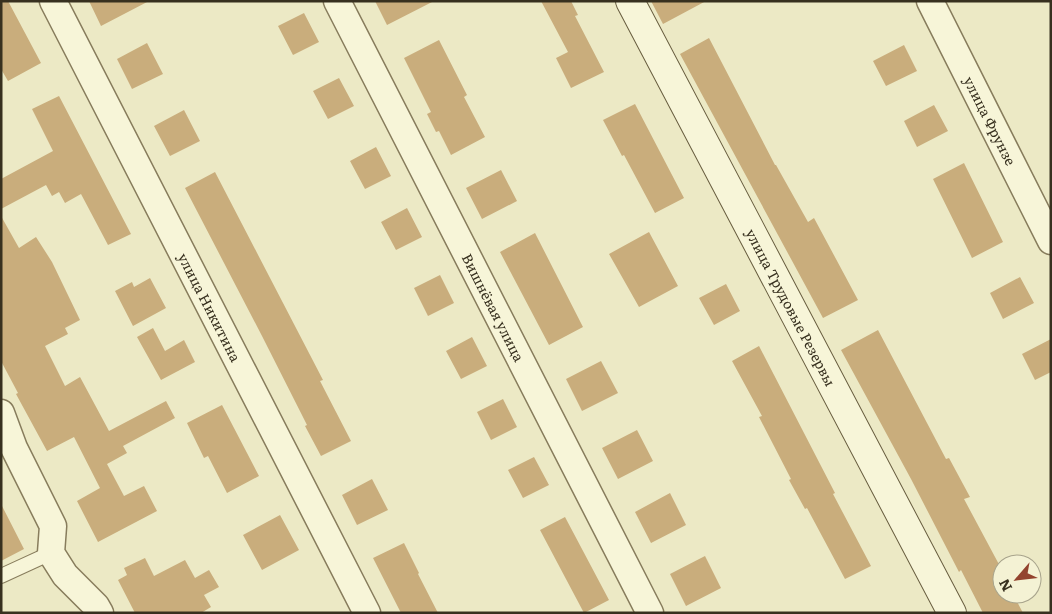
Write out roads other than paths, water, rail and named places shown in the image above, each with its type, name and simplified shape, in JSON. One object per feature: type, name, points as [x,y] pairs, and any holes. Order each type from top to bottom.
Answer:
[{"type":"main road","name":"улица Трудовые Резервы","points":[[630,1],[952,613]]},
{"type":"street","name":"улица Никитина","points":[[53,1],[367,613]]},
{"type":"street","name":"Вишнёвая улица","points":[[337,1],[650,613]]},
{"type":"street","name":"улица Фрунзе","points":[[930,1],[1051,241]]},
{"type":"street","points":[[1,412],[14,448],[53,526],[52,553],[65,575],[96,606],[100,613]]},
{"type":"lane","points":[[1,576],[52,553]]}]
